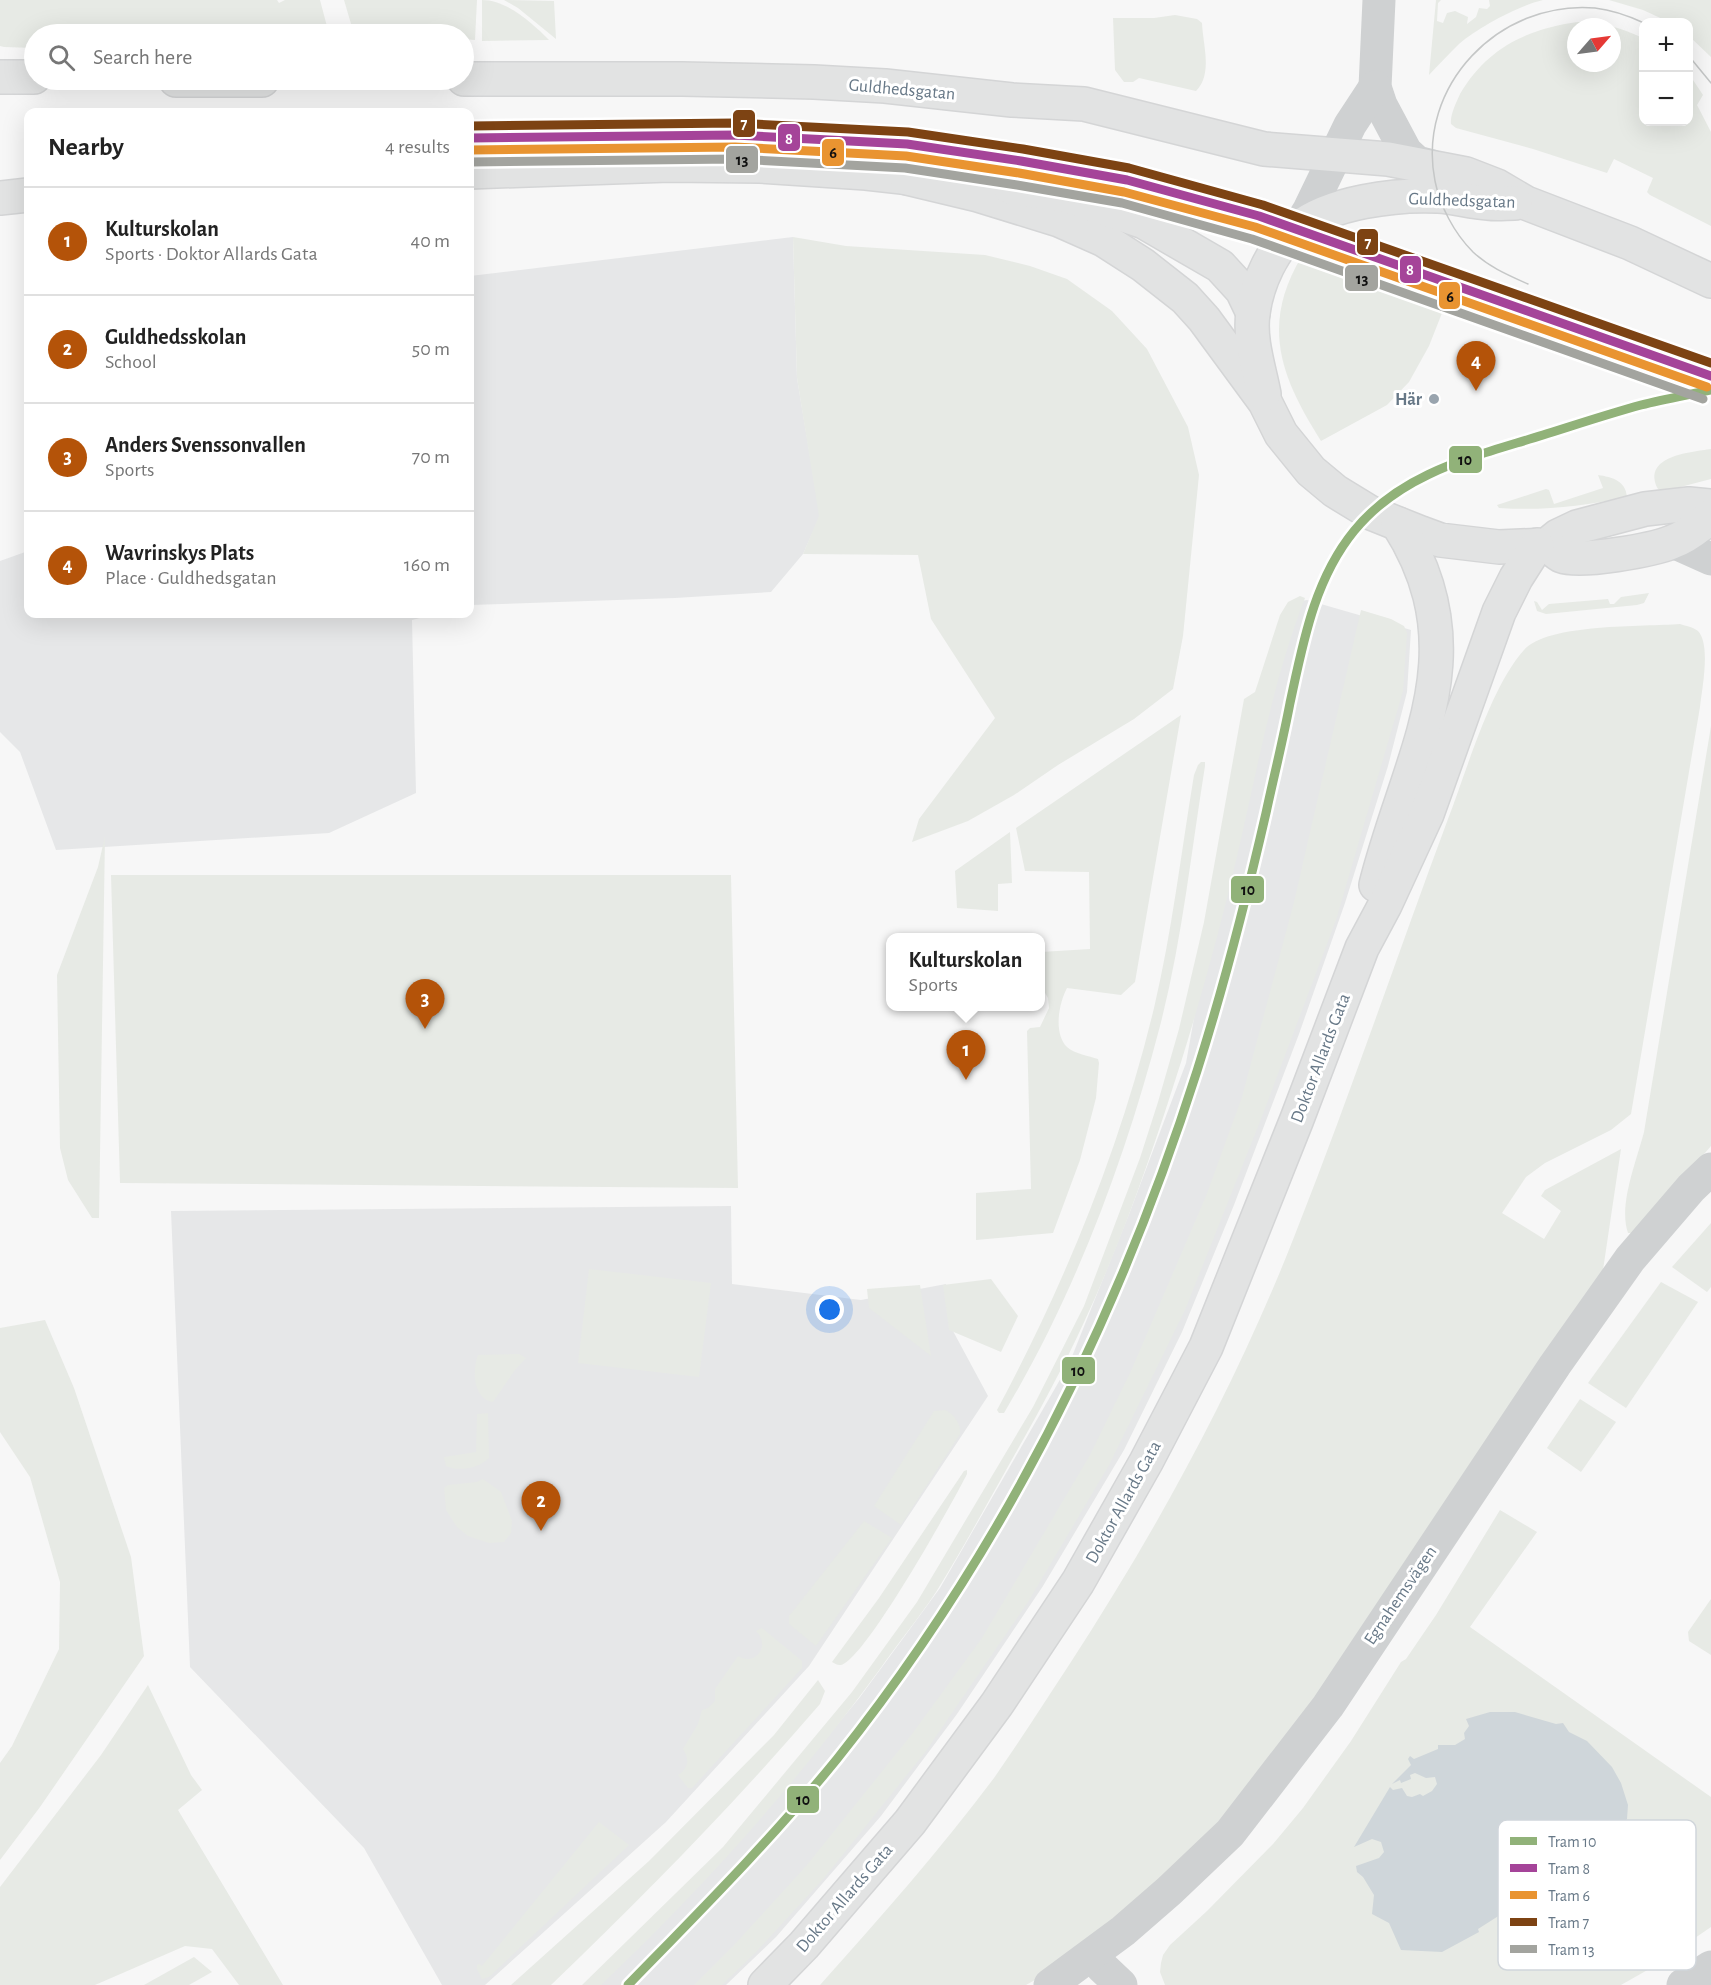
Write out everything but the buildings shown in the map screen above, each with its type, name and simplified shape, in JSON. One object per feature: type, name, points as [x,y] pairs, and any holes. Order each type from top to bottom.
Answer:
[{"type":"street","points":[[1378,0],[1375,87],[1387,118],[1406,152],[1418,162],[1432,166]]},
{"type":"street","points":[[0,77],[24,77]]},
{"type":"street","name":"Guldhedsgatan","points":[[474,79],[682,78],[885,86],[1012,100],[1084,104],[1264,149],[1388,159],[1466,174],[1497,186],[1526,203],[1630,243],[1711,281]]},
{"type":"street","points":[[1334,156],[1350,125],[1375,87]]},
{"type":"street","name":"Guldhedsgatan","points":[[1265,402],[1252,334],[1253,312],[1259,288],[1272,259],[1297,229],[1309,210],[1334,156]]},
{"type":"street","name":"Guldhedsgatan","points":[[474,172],[680,165],[760,166],[866,173],[1021,188],[1068,196],[1125,214],[1165,233],[1220,266],[1242,290],[1253,312]]},
{"type":"street","name":"Guldhedsgatan","points":[[907,178],[978,195],[1059,220],[1104,240],[1143,265],[1185,297],[1265,402],[1281,434],[1311,471],[1335,490],[1371,513],[1440,540],[1499,547],[1542,545],[1577,527],[1645,509],[1689,504],[1711,506]]},
{"type":"street","points":[[0,198],[24,195]]},
{"type":"street","name":"Guldhedsgatan","points":[[1297,229],[1339,208],[1389,199],[1438,196],[1487,203],[1526,203]]},
{"type":"street","name":"Guldhedsgatan","points":[[1542,545],[1561,555],[1586,558],[1673,542],[1701,526],[1711,516]]},
{"type":"street","name":"Doktor Allards Gata","points":[[765,1985],[818,1929],[910,1822],[997,1704],[1078,1582],[1146,1462],[1206,1347],[1298,1119],[1362,948],[1380,870],[1433,699],[1437,656],[1431,597],[1418,559],[1398,524]]},
{"type":"street","points":[[1673,542],[1711,559]]},
{"type":"street","name":"Doktor Allards Gata","points":[[1362,948],[1385,905],[1427,814],[1499,612],[1516,578],[1542,545]]},
{"type":"street","name":"Egnahemsvägen","points":[[1050,1985],[1093,1954],[1169,1891],[1230,1833],[1328,1706],[1548,1375],[1630,1259],[1691,1188],[1711,1169]]},
{"type":"street","points":[[1093,1954],[1102,1967],[1121,1985]]},
{"type":"street","points":[[1683,1985],[1711,1967]]},
{"type":"shaded area","points":[[0,0],[277,0],[279,3],[285,0],[320,0],[326,24],[24,24],[24,48],[0,46]]},
{"type":"shaded area","points":[[344,0],[477,0],[475,40],[474,24],[351,24]]},
{"type":"shaded area","points":[[482,0],[510,8],[549,40],[482,41]]},
{"type":"shaded area","points":[[504,0],[554,1],[556,39],[518,8]]},
{"type":"shaded area","points":[[1436,0],[1441,0],[1438,3],[1437,21],[1443,23],[1447,13],[1455,11],[1468,17],[1467,24],[1476,17],[1479,8],[1487,9],[1490,6],[1489,0],[1543,0],[1511,12],[1477,31],[1459,44],[1429,75]]},
{"type":"shaded area","points":[[1609,0],[1711,0],[1711,57],[1693,40],[1693,18],[1660,18],[1643,10]]},
{"type":"shaded area","points":[[1175,15],[1197,19],[1202,23],[1206,68],[1196,91],[1139,78],[1133,82],[1124,82],[1115,70],[1113,18],[1154,18]]},
{"type":"shaded area","points":[[1567,24],[1567,72],[1621,72],[1621,30],[1639,36],[1639,126],[1693,126],[1693,80],[1703,95],[1697,105],[1711,132],[1711,226],[1650,195],[1647,192],[1653,178],[1614,159],[1607,173],[1533,149],[1456,128],[1451,124],[1452,113],[1460,94],[1483,64],[1510,43],[1542,30]]},
{"type":"shaded area","points":[[793,237],[797,378],[820,516],[803,554],[771,592],[675,598],[474,605],[474,276]]},
{"type":"shaded area","points":[[793,237],[846,246],[985,255],[1030,266],[1067,279],[1112,311],[1147,349],[1188,427],[1199,475],[1183,636],[1173,689],[1134,719],[1058,765],[1014,795],[968,821],[912,842],[919,819],[995,718],[931,619],[918,555],[803,554],[819,516],[797,378]]},
{"type":"shaded area","points":[[1302,256],[1442,313],[1429,346],[1409,382],[1387,405],[1321,441],[1295,395],[1286,373],[1281,351],[1279,328],[1282,305],[1289,281]]},
{"type":"shaded area","points":[[1711,449],[1711,479],[1665,491],[1658,489],[1655,478],[1656,469],[1662,463],[1681,454]]},
{"type":"shaded area","points":[[1598,475],[1621,484],[1627,497],[1548,508],[1499,508],[1497,505],[1546,489],[1549,490],[1554,504],[1603,488]]},
{"type":"shaded area","points":[[24,552],[24,618],[420,618],[412,620],[416,793],[329,833],[56,850],[20,752],[0,732],[0,561]]},
{"type":"shaded area","points":[[1649,593],[1644,603],[1637,605],[1546,614],[1537,611],[1534,601],[1542,610],[1549,604],[1608,599],[1610,604],[1614,604],[1621,597]]},
{"type":"shaded area","points":[[1300,596],[1305,598],[1275,692],[1225,904],[1182,1059],[1125,1224],[1099,1288],[1060,1371],[936,1592],[816,1753],[748,1833],[639,1948],[601,1985],[582,1985],[723,1847],[852,1692],[917,1602],[1033,1407],[1084,1306],[1140,1158],[1179,1029],[1204,922],[1244,699],[1255,692],[1280,615],[1288,602]]},
{"type":"shaded area","points":[[1307,600],[1411,630],[1407,692],[1388,766],[1345,903],[1299,1034],[1234,1205],[1182,1332],[1124,1450],[1043,1586],[957,1714],[881,1816],[776,1937],[726,1985],[590,1985],[772,1804],[860,1697],[940,1588],[1069,1364],[1186,1063],[1201,979],[1293,602]]},
{"type":"shaded area","points":[[1361,610],[1391,619],[1404,626],[1407,633],[1403,691],[1336,920],[1261,1119],[1185,1310],[1109,1465],[1028,1602],[926,1751],[824,1878],[756,1952],[722,1985],[694,1985],[807,1865],[912,1734],[982,1638],[1090,1455],[1131,1371],[1206,1196],[1242,1097],[1294,902]]},
{"type":"shaded area","points":[[1680,624],[1698,631],[1702,638],[1705,656],[1704,678],[1631,1114],[1611,1130],[1545,1163],[1526,1177],[1502,1213],[1544,1239],[1561,1211],[1541,1196],[1545,1190],[1621,1149],[1603,1270],[1379,1613],[1226,1824],[1090,1949],[1026,1985],[820,1985],[931,1857],[994,1778],[1102,1613],[1194,1454],[1222,1400],[1273,1289],[1316,1181],[1480,730],[1512,666],[1524,650],[1536,641],[1553,635],[1598,628]]},
{"type":"shaded area","points":[[1181,715],[1135,982],[1121,995],[1067,988],[1062,1002],[1059,1026],[1063,1041],[1070,1049],[1098,1059],[1099,1063],[1096,1098],[1080,1160],[1053,1233],[976,1240],[976,1193],[1031,1189],[1027,1031],[1030,1028],[1040,1027],[1049,1008],[1045,993],[1045,952],[1090,949],[1089,872],[1025,871],[1016,828]]},
{"type":"shaded area","points":[[1711,726],[1711,1146],[1635,1233],[1628,1233],[1625,1209],[1627,1196],[1644,1132]]},
{"type":"shaded area","points":[[1201,762],[1205,762],[1205,766],[1186,897],[1168,994],[1131,1126],[1096,1225],[1075,1274],[1030,1368],[1004,1413],[999,1413],[997,1410],[1068,1264],[1125,1112],[1154,1008],[1171,921],[1194,775]]},
{"type":"shaded area","points":[[1010,832],[1012,883],[998,884],[998,911],[957,908],[955,871]]},
{"type":"shaded area","points":[[105,836],[99,1218],[92,1218],[68,1180],[60,1148],[57,975],[98,867]]},
{"type":"shaded area","points":[[111,875],[731,875],[738,1188],[120,1183]]},
{"type":"shaded area","points":[[731,1206],[732,1284],[861,1300],[946,1284],[953,1331],[988,1396],[809,1666],[666,1822],[485,1985],[442,1985],[364,1848],[190,1667],[171,1211]]},
{"type":"shaded area","points":[[1711,1223],[1711,1287],[1707,1292],[1672,1267]]},
{"type":"shaded area","points":[[589,1269],[711,1283],[699,1377],[578,1363]]},
{"type":"shaded area","points":[[991,1279],[1018,1316],[1001,1352],[949,1330],[943,1285]]},
{"type":"shaded area","points":[[1661,1282],[1698,1302],[1626,1408],[1588,1383]]},
{"type":"shaded area","points":[[920,1285],[931,1356],[869,1308],[867,1289]]},
{"type":"shaded area","points":[[45,1320],[74,1388],[131,1557],[144,1656],[40,1807],[0,1860],[0,1763],[12,1746],[59,1649],[60,1582],[30,1477],[0,1432],[0,1328]]},
{"type":"shaded area","points":[[519,1354],[526,1358],[493,1402],[481,1396],[475,1376],[478,1355]]},
{"type":"shaded area","points":[[1580,1399],[1616,1422],[1581,1472],[1547,1448]]},
{"type":"shaded area","points":[[945,1410],[956,1420],[960,1434],[901,1525],[874,1506],[934,1411]]},
{"type":"shaded area","points":[[488,1413],[489,1458],[469,1468],[457,1469],[446,1466],[444,1457],[476,1452],[477,1414]]},
{"type":"shaded area","points":[[967,1470],[945,1515],[888,1610],[853,1657],[841,1665],[832,1662],[879,1598],[964,1471]]},
{"type":"shaded area","points":[[483,1479],[501,1492],[512,1521],[511,1533],[504,1542],[489,1543],[468,1536],[457,1527],[446,1510],[444,1488],[448,1485],[477,1482]]},
{"type":"shaded area","points":[[1500,1510],[1537,1532],[1470,1627],[1711,1797],[1711,1927],[1696,1937],[1696,1820],[1498,1820],[1498,1970],[1647,1970],[1621,1985],[1165,1985],[1160,1972],[1161,1963],[1170,1945],[1273,1844],[1303,1808],[1351,1741],[1401,1662],[1406,1659],[1436,1615]]},
{"type":"shaded area","points":[[864,1521],[892,1538],[816,1646],[789,1624],[789,1616]]},
{"type":"shaded area","points":[[1711,1599],[1711,1655],[1689,1641],[1688,1632]]},
{"type":"shaded area","points":[[762,1628],[802,1661],[802,1668],[692,1788],[688,1788],[678,1775],[687,1763],[687,1756],[683,1749],[698,1724],[702,1710],[715,1701],[715,1689],[738,1656],[751,1659],[759,1653],[762,1642],[756,1631]]},
{"type":"shaded area","points":[[818,1680],[825,1691],[820,1704],[722,1813],[621,1917],[551,1985],[511,1985],[649,1861],[774,1735]]},
{"type":"shaded area","points":[[148,1685],[191,1775],[202,1790],[178,1810],[283,1985],[239,1985],[212,1949],[185,1946],[95,1985],[0,1985],[0,1887],[101,1755]]},
{"type":"shaded area","points":[[1490,1712],[1515,1712],[1556,1724],[1563,1723],[1569,1732],[1587,1741],[1612,1767],[1621,1783],[1628,1805],[1627,1819],[1498,1820],[1498,1916],[1478,1929],[1479,1932],[1442,1952],[1401,1950],[1389,1923],[1372,1914],[1374,1895],[1363,1877],[1357,1872],[1356,1866],[1379,1858],[1384,1852],[1381,1842],[1372,1839],[1354,1847],[1390,1787],[1393,1790],[1402,1788],[1407,1796],[1412,1797],[1420,1794],[1423,1796],[1432,1791],[1437,1784],[1435,1777],[1426,1778],[1415,1773],[1410,1775],[1411,1779],[1401,1783],[1400,1780],[1392,1784],[1411,1765],[1408,1759],[1410,1756],[1414,1759],[1438,1749],[1438,1745],[1455,1745],[1465,1739],[1464,1733],[1469,1726],[1466,1719]]},
{"type":"shaded area","points":[[599,1822],[629,1845],[489,1977],[482,1979],[477,1965],[482,1966]]},
{"type":"shaded area","points":[[194,1957],[212,1972],[189,1985],[144,1985]]},
{"type":"tram line","points":[[1528,284],[1506,274],[1479,257],[1466,245],[1449,219],[1440,200],[1435,181],[1432,146],[1438,113],[1452,82],[1472,56],[1497,34],[1527,18],[1560,9],[1595,8],[1639,21]]},
{"type":"tram line","points":[[1693,61],[1711,83]]},
{"type":"tram line","name":"7","points":[[474,126],[735,123],[908,132],[1129,168],[1263,205],[1711,363]]},
{"type":"tram line","name":"8","points":[[474,138],[735,135],[907,144],[1127,180],[1259,216],[1711,376]]},
{"type":"tram line","name":"6","points":[[474,150],[735,147],[906,156],[1124,192],[1255,227],[1707,387]]},
{"type":"tram line","name":"13","points":[[474,162],[735,159],[905,168],[1122,203],[1252,239],[1703,399]]},
{"type":"tram line","name":"10","points":[[628,1985],[761,1846],[837,1759],[896,1681],[951,1600],[1002,1517],[1048,1432],[1091,1344],[1130,1254],[1166,1163],[1197,1071],[1251,878],[1305,635],[1320,591],[1340,550],[1373,511],[1416,480],[1440,469],[1465,459],[1629,408],[1711,390]]},
{"type":"place","name":"Wavrinskys Plats","points":[[1476,391]]},
{"type":"place","name":"Här","points":[[1434,399]]},
{"type":"place","name":"Anders Svenssonvallen","points":[[425,1029]]},
{"type":"place","name":"Kulturskolan","points":[[966,1080]]},
{"type":"place","name":"Guldhedsskolan","points":[[541,1531]]}]
